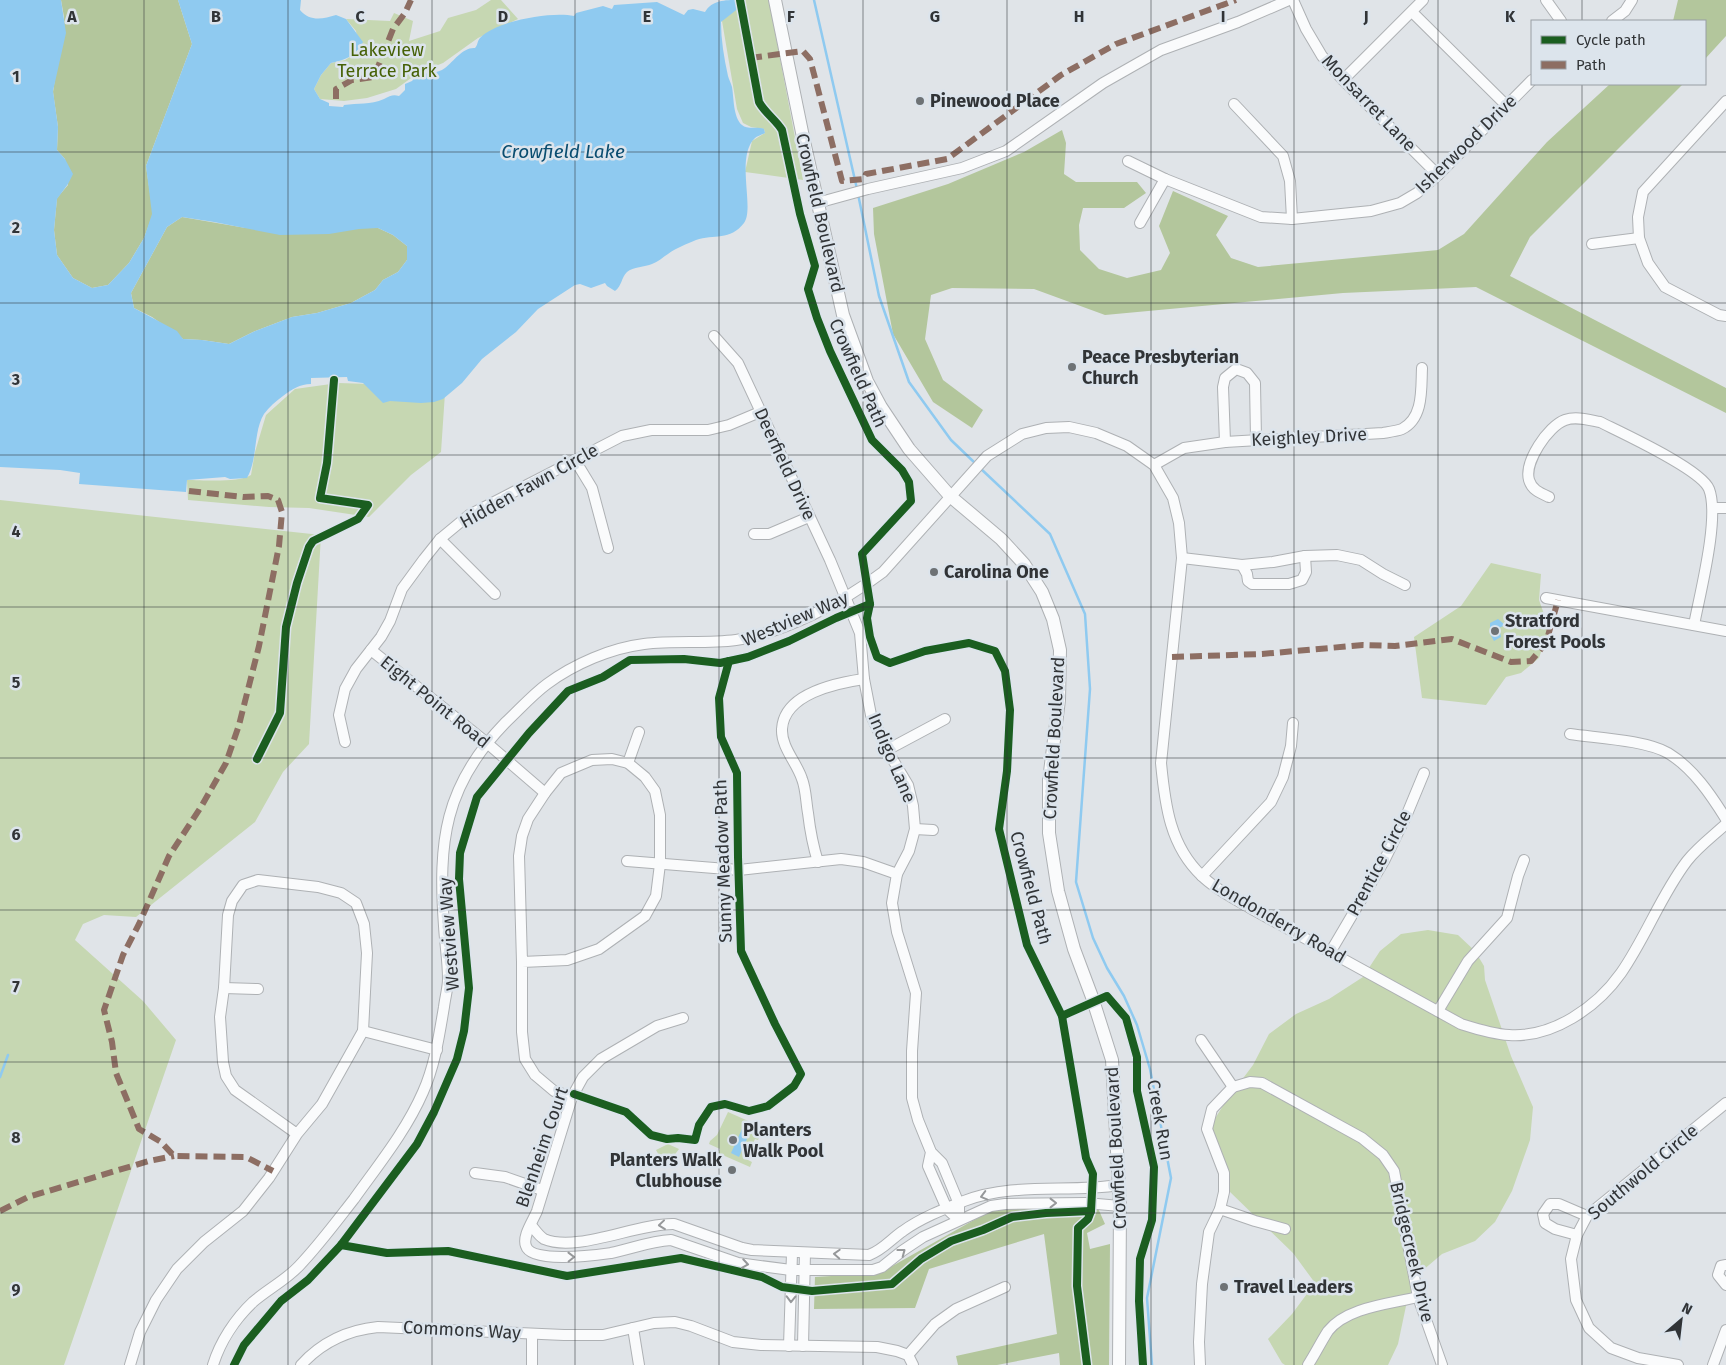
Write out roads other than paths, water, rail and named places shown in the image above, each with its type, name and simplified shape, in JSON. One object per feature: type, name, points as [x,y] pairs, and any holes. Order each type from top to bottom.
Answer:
[{"type":"main road","name":"Crowfield Boulevard","points":[[775,0],[817,203],[843,315],[867,381],[881,407],[909,449],[950,496],[1001,539],[1024,564],[1042,592],[1053,619],[1060,650],[1059,700],[1049,780],[1049,833],[1058,890],[1074,949],[1112,1060],[1120,1206],[1120,1365]]},
{"type":"street","points":[[817,203],[868,189],[962,168],[1006,151],[1103,83],[1161,50],[1238,22],[1289,0]]},
{"type":"street","name":"Monsarret Lane","points":[[1293,0],[1306,29],[1322,56],[1343,80],[1438,175]]},
{"type":"street","points":[[1343,80],[1423,0]]},
{"type":"street","points":[[1546,0],[1560,20]]},
{"type":"street","points":[[1613,20],[1625,11],[1632,0]]},
{"type":"street","points":[[1412,12],[1506,105]]},
{"type":"street","name":"Isherwood Drive","points":[[1128,161],[1166,179],[1261,217],[1292,219],[1371,211],[1400,204],[1417,193],[1438,175],[1531,81]]},
{"type":"street","points":[[1726,101],[1643,192],[1638,217],[1639,238],[1648,263],[1665,287],[1719,315],[1726,316]]},
{"type":"street","points":[[1234,104],[1283,156],[1290,181],[1292,219]]},
{"type":"street","points":[[1140,223],[1166,179]]},
{"type":"street","points":[[1592,244],[1639,238]]},
{"type":"street","name":"Deerfield Drive","points":[[714,336],[738,363],[830,560],[845,597]]},
{"type":"street","name":"Keighley Drive","points":[[1154,465],[1184,448],[1225,442],[1383,433],[1402,429],[1414,418],[1420,400],[1422,368]]},
{"type":"street","points":[[1225,442],[1225,378],[1236,369],[1247,373],[1255,383],[1256,439]]},
{"type":"street","name":"Hidden Fawn Circle","points":[[345,742],[339,715],[345,688],[356,669],[381,638],[402,590],[440,539],[469,515],[622,436],[651,430],[708,430],[729,425],[760,412]]},
{"type":"street","points":[[1549,497],[1534,489],[1529,479],[1529,466],[1547,433],[1556,424],[1567,419],[1582,418],[1600,422],[1696,474],[1709,488],[1713,508],[1710,543],[1694,625]]},
{"type":"street","name":"Londonderry Road","points":[[213,1365],[216,1353],[230,1330],[252,1303],[296,1270],[323,1241],[384,1160],[424,1091],[437,1050],[448,981],[442,871],[446,827],[456,795],[470,766],[487,743],[545,686],[565,672],[594,659],[642,644],[712,642],[761,635],[800,620],[866,585],[883,572],[987,456],[1022,434],[1046,428],[1069,427],[1096,434],[1127,446],[1154,465],[1173,498],[1179,523],[1182,558],[1161,763],[1164,797],[1170,825],[1179,846],[1202,876],[1217,888],[1250,908],[1462,1024],[1488,1033],[1512,1035],[1545,1029],[1563,1023],[1584,1011],[1603,995],[1622,972],[1688,860],[1726,824]]},
{"type":"street","points":[[575,460],[592,488],[608,548]]},
{"type":"street","points":[[1713,508],[1726,508]]},
{"type":"street","points":[[754,534],[769,534],[809,517]]},
{"type":"street","points":[[440,539],[496,594]]},
{"type":"street","points":[[1182,558],[1242,565],[1305,556],[1337,555],[1361,560],[1405,585]]},
{"type":"street","points":[[1242,565],[1247,574],[1248,581],[1252,584],[1289,584],[1302,580],[1306,572],[1305,556]]},
{"type":"street","name":"Indigo Lane","points":[[845,597],[860,633],[864,679],[871,715],[887,750],[908,785],[913,806],[915,829],[909,851],[897,874],[892,903],[897,932],[916,993],[912,1051],[912,1098],[918,1120],[931,1152],[942,1163],[959,1204],[959,1220]]},
{"type":"street","points":[[1546,598],[1726,630]]},
{"type":"street","name":"Eight Point Road","points":[[371,650],[487,743],[545,793]]},
{"type":"street","points":[[818,862],[802,779],[789,753],[782,730],[786,713],[811,693],[842,682],[864,679]]},
{"type":"street","points":[[887,750],[945,718]]},
{"type":"street","points":[[1202,876],[1271,802],[1283,777],[1291,746],[1293,723]]},
{"type":"street","points":[[628,763],[639,732]]},
{"type":"street","points":[[1570,734],[1644,745],[1667,753],[1689,771],[1712,797],[1726,819]]},
{"type":"street","points":[[522,962],[567,960],[599,950],[646,916],[656,896],[660,864],[660,815],[655,791],[645,777],[628,763],[612,759],[592,760],[561,773],[545,793],[528,820],[522,836],[519,856],[522,1032],[525,1059],[535,1076],[554,1091],[572,1097]]},
{"type":"street","name":"Prentice Circle","points":[[1331,951],[1384,861],[1424,773]]},
{"type":"street","points":[[915,829],[932,830]]},
{"type":"street","points":[[627,861],[739,870],[841,859],[863,862],[897,874]]},
{"type":"street","points":[[1438,1011],[1468,961],[1507,918],[1524,860]]},
{"type":"street","points":[[130,1365],[140,1332],[156,1300],[177,1269],[204,1242],[243,1211],[269,1178],[297,1134],[322,1104],[363,1031],[367,953],[364,924],[356,903],[341,893],[318,887],[258,880],[243,885],[232,901],[228,915],[224,988],[220,1017],[223,1062],[226,1076],[235,1090],[297,1134]]},
{"type":"street","points":[[224,988],[258,989]]},
{"type":"street","name":"Blenheim Court","points":[[683,1018],[657,1026],[602,1059],[583,1077],[572,1097],[531,1225],[526,1232],[526,1247],[535,1255],[554,1257],[611,1253],[662,1240],[684,1243]]},
{"type":"street","points":[[363,1031],[437,1050]]},
{"type":"street","points":[[1200,1365],[1202,1284],[1209,1232],[1220,1209],[1224,1192],[1224,1173],[1207,1128],[1212,1109],[1233,1087],[1202,1040]]},
{"type":"street","name":"Bridgecreek Drive","points":[[1233,1087],[1250,1082],[1262,1083],[1362,1138],[1383,1155],[1394,1171],[1418,1297],[1442,1365]]},
{"type":"street","name":"Southwold Circle","points":[[1678,1365],[1638,1358],[1611,1348],[1589,1328],[1576,1300],[1571,1258],[1576,1235],[1587,1216],[1726,1104]]},
{"type":"street","name":"Indigo Lane","points":[[931,1152],[928,1166],[947,1209],[959,1220]]},
{"type":"street","points":[[475,1173],[505,1177],[542,1190]]},
{"type":"street","points":[[531,1225],[545,1239],[575,1242],[664,1224],[674,1224],[742,1248],[792,1253],[857,1255],[875,1253],[902,1231],[916,1223],[987,1194],[1018,1189],[1103,1188],[1119,1185]]},
{"type":"street","points":[[688,1228],[684,1243],[738,1262],[792,1270],[858,1271],[882,1268],[923,1237],[991,1206],[1005,1204],[1086,1203],[1120,1206]]},
{"type":"street","points":[[1576,1235],[1555,1229],[1545,1223],[1543,1214],[1550,1204],[1559,1204],[1587,1216]]},
{"type":"street","points":[[1220,1209],[1255,1222],[1285,1229]]},
{"type":"street","points":[[715,1255],[720,1239]]},
{"type":"street","points":[[789,1346],[792,1253]]},
{"type":"street","points":[[804,1346],[805,1253]]},
{"type":"street","points":[[1726,1265],[1721,1266],[1718,1275],[1726,1285]]},
{"type":"street","points":[[914,1365],[908,1355],[935,1324],[956,1309],[1006,1288]]},
{"type":"street","points":[[1308,1365],[1329,1330],[1343,1318],[1355,1312],[1418,1297]]},
{"type":"street","name":"Commons Way","points":[[301,1365],[309,1356],[342,1335],[361,1328],[378,1326],[532,1334],[603,1335],[654,1323],[675,1322],[691,1326],[732,1342],[789,1346],[877,1347],[908,1355]]},
{"type":"street","points":[[633,1328],[640,1365]]},
{"type":"street","points":[[1714,1365],[1726,1330]]},
{"type":"street","points":[[532,1334],[532,1365]]},
{"type":"water","name":"Crowfield Lake","points":[[0,0],[61,0],[66,33],[53,91],[58,127],[57,150],[65,159],[73,174],[57,199],[54,230],[57,255],[73,278],[92,288],[108,285],[129,263],[144,238],[152,214],[146,166],[192,44],[178,0],[301,0],[300,10],[312,18],[336,15],[346,19],[363,42],[350,57],[331,63],[321,75],[314,89],[320,99],[329,103],[329,106],[343,107],[344,105],[379,101],[393,95],[399,96],[405,90],[405,84],[412,81],[418,74],[442,70],[463,52],[475,48],[479,39],[487,32],[511,22],[539,16],[574,16],[576,13],[603,6],[612,9],[614,5],[657,2],[684,15],[688,10],[693,9],[705,12],[715,3],[738,0],[740,7],[721,22],[722,42],[728,77],[732,87],[735,112],[742,125],[764,129],[765,133],[755,138],[749,146],[746,157],[748,206],[747,216],[739,229],[727,235],[696,240],[674,250],[654,263],[630,270],[625,274],[615,291],[605,283],[591,288],[580,284],[575,285],[538,309],[516,332],[482,359],[462,383],[443,399],[421,403],[390,401],[383,403],[363,383],[348,381],[347,377],[311,378],[311,384],[300,386],[290,391],[273,404],[264,414],[258,429],[253,463],[247,478],[230,479],[225,477],[187,480],[186,492],[79,484],[80,473],[0,467]],"holes":[[[182,217],[280,235],[329,234],[378,228],[393,235],[407,246],[407,260],[398,272],[383,280],[375,290],[351,303],[317,313],[292,317],[253,332],[229,344],[183,339],[177,331],[134,308],[131,293],[167,227]]]},
{"type":"water","name":"Stratford Forest Pools","points":[[1498,619],[1505,625],[1499,628],[1501,637],[1494,641],[1490,634],[1490,623]]},
{"type":"water","points":[[742,1129],[750,1132],[739,1157],[731,1153]]},
{"type":"waterway","points":[[814,0],[857,189]]},
{"type":"waterway","points":[[858,194],[879,296],[909,382],[951,440],[976,464]]},
{"type":"waterway","points":[[980,468],[1050,534],[1085,614],[1090,689],[1076,882],[1093,938],[1137,1025],[1150,1069],[1171,1178],[1147,1298],[1152,1365]]},
{"type":"waterway","points":[[0,1077],[8,1055]]},
{"type":"place","name":"Pinewood Place","points":[[920,101]]},
{"type":"place","name":"Peace Presbyterian Church","points":[[1072,367]]},
{"type":"place","name":"Carolina One","points":[[934,572]]},
{"type":"place","name":"Stratford Forest Pools","points":[[1495,631]]},
{"type":"place","name":"Planters Walk Pool","points":[[733,1140]]},
{"type":"place","name":"Planters Walk Clubhouse","points":[[732,1170]]},
{"type":"place","name":"Travel Leaders","points":[[1224,1287]]},
{"type":"park label","name":"Lakeview Terrace Park","points":[[387,60]]}]
